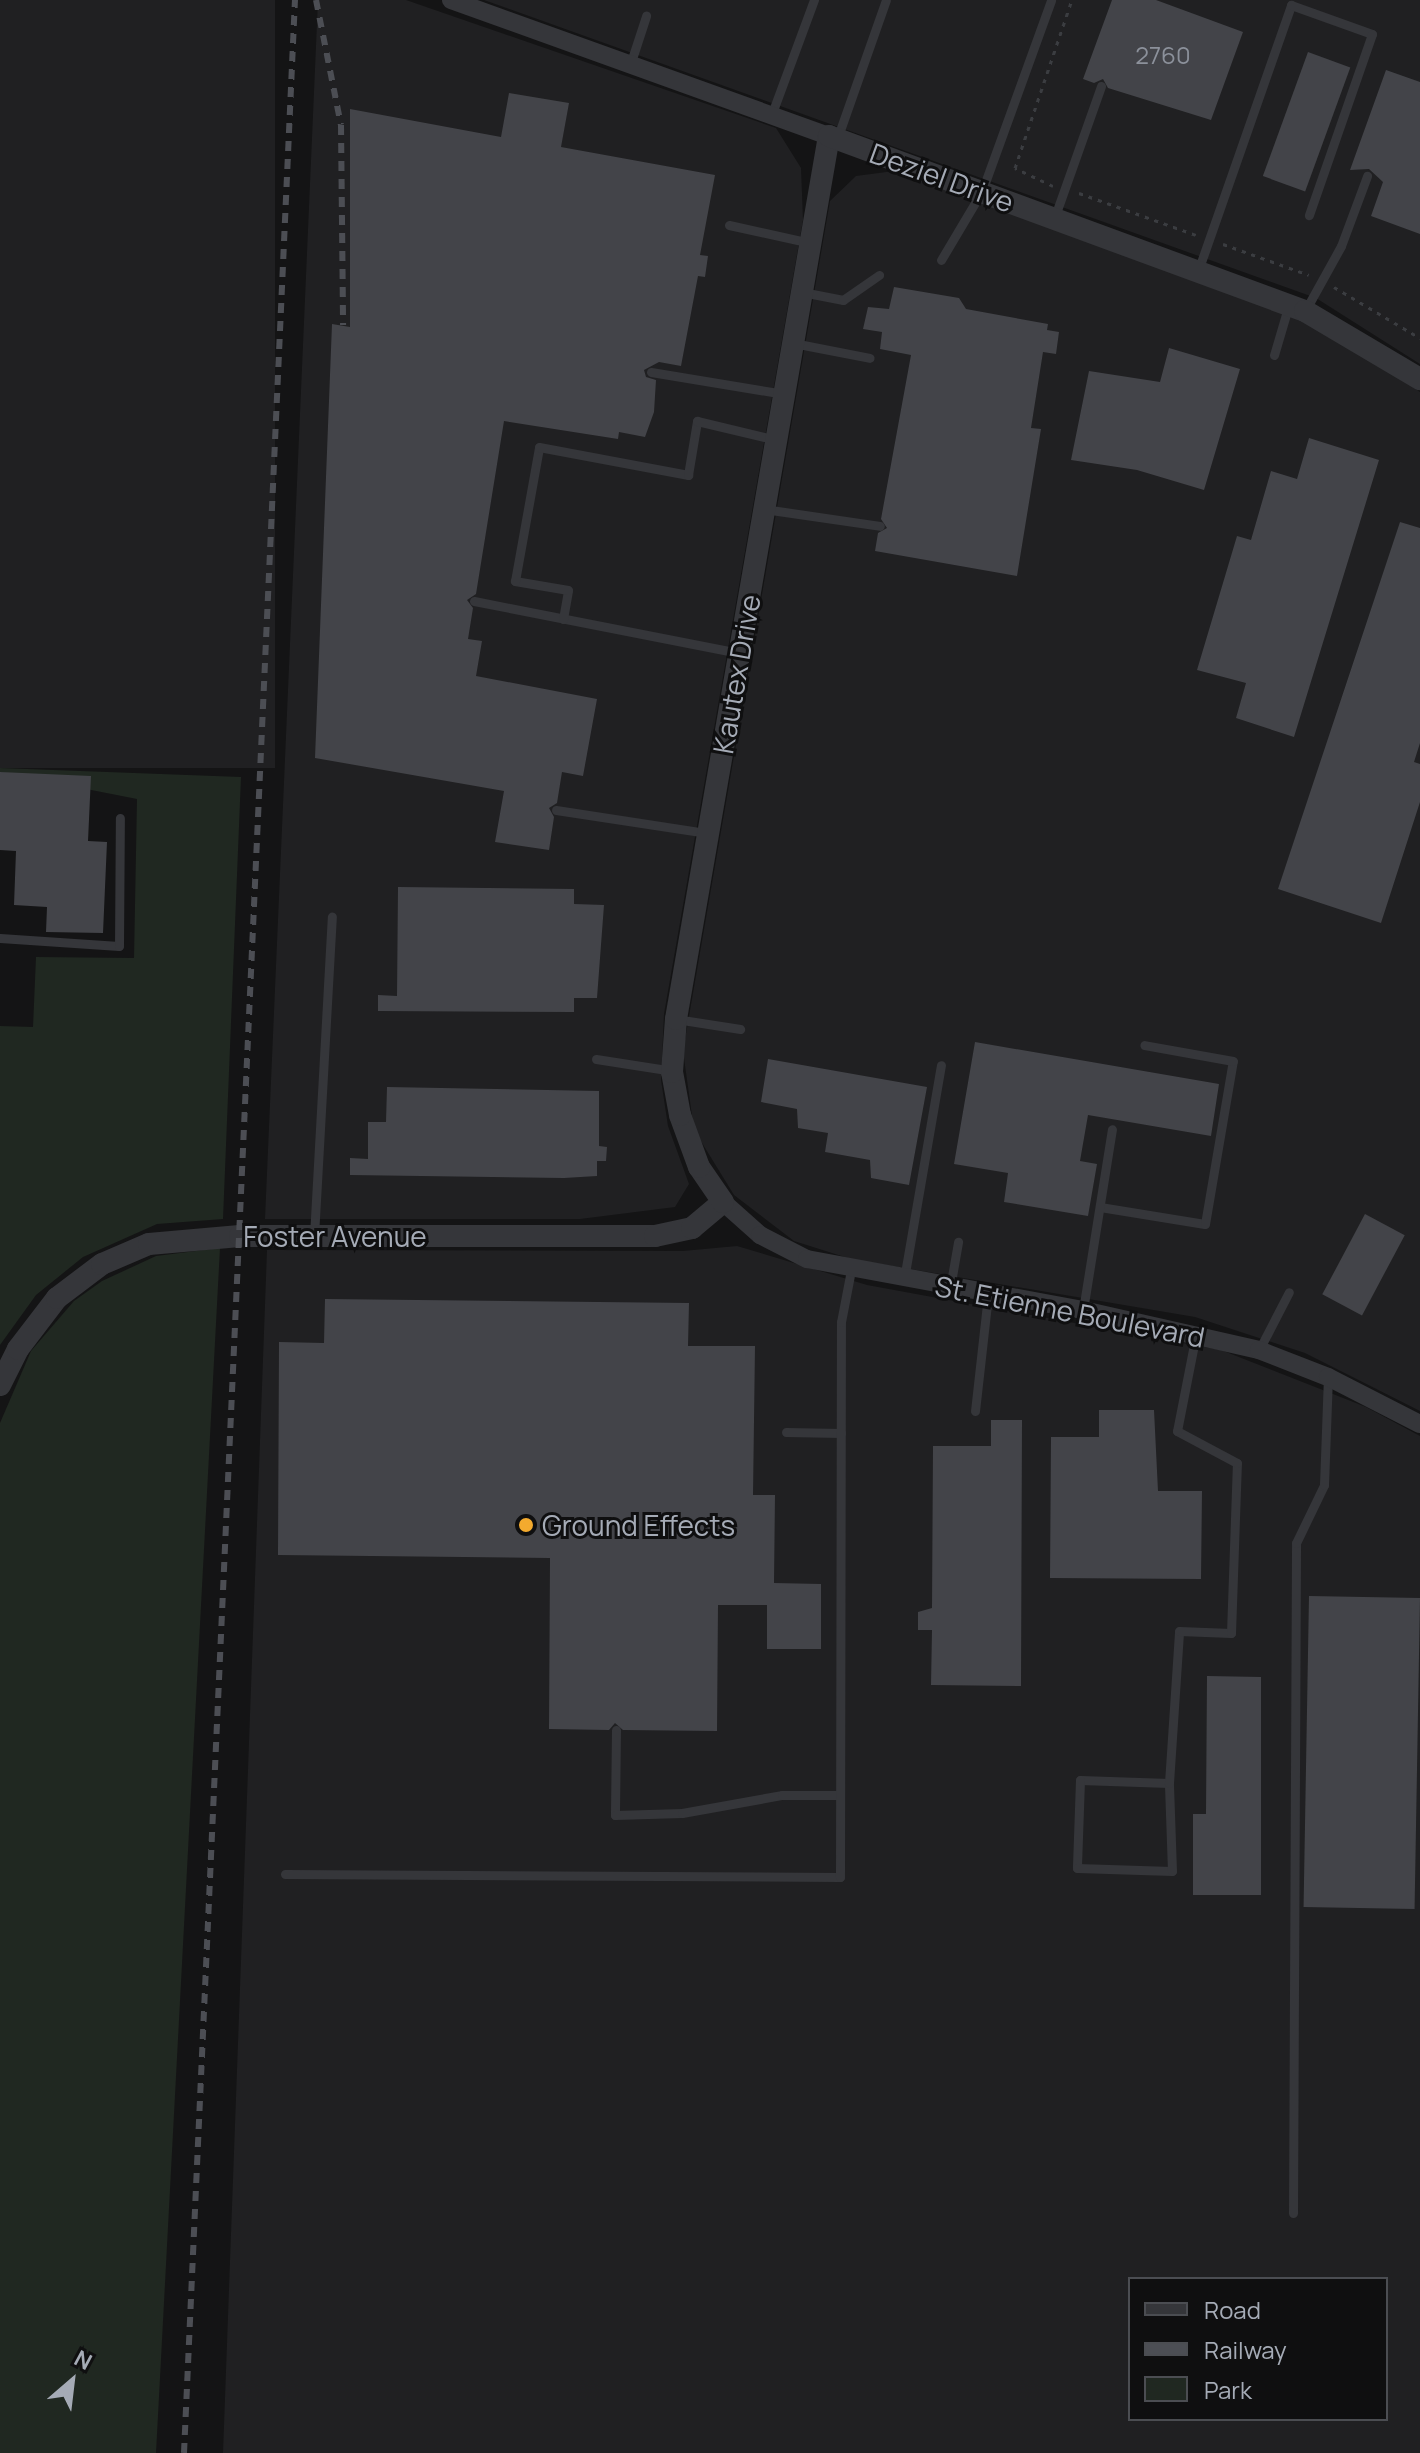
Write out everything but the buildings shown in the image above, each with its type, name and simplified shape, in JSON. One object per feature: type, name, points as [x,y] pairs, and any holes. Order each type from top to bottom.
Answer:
[{"type":"street","name":"Deziel Drive","points":[[451,0],[1199,268],[1297,308],[1420,379]]},
{"type":"street","name":"Kautex Drive","points":[[723,1202],[699,1167],[680,1115],[673,1071],[676,1019],[810,243],[833,138]]},
{"type":"street","name":"Foster Avenue","points":[[0,1385],[18,1349],[57,1298],[102,1264],[149,1244],[195,1237],[655,1236],[692,1228],[723,1202]]},
{"type":"street","name":"St. Etienne Boulevard","points":[[723,1202],[760,1235],[807,1259],[904,1280],[1083,1310],[1259,1350],[1328,1377],[1420,1424]]},
{"type":"lane","points":[[771,116],[814,0]]},
{"type":"lane","points":[[833,138],[886,0]]},
{"type":"lane","points":[[941,260],[982,191],[1051,0]]},
{"type":"lane","points":[[1199,268],[1291,5],[1372,34],[1309,215]]},
{"type":"lane","points":[[630,65],[646,16]]},
{"type":"lane","points":[[1055,216],[1101,86]]},
{"type":"lane","points":[[1274,355],[1297,308],[1341,246],[1367,176]]},
{"type":"lane","points":[[729,225],[810,243]]},
{"type":"lane","points":[[802,292],[843,300],[879,275]]},
{"type":"lane","points":[[793,343],[870,358]]},
{"type":"lane","points":[[651,372],[784,394]]},
{"type":"lane","points":[[563,619],[568,590],[515,581],[539,447],[688,475],[697,421],[777,440]]},
{"type":"lane","points":[[764,509],[880,526]]},
{"type":"lane","points":[[474,601],[739,653]]},
{"type":"lane","points":[[556,810],[708,833]]},
{"type":"lane","points":[[0,938],[119,946],[120,818]]},
{"type":"lane","points":[[314,1236],[332,917]]},
{"type":"lane","points":[[676,1019],[740,1029]]},
{"type":"lane","points":[[1100,1207],[1205,1224],[1233,1061],[1144,1045]]},
{"type":"lane","points":[[596,1059],[673,1071]]},
{"type":"lane","points":[[904,1280],[941,1065]]},
{"type":"lane","points":[[1083,1310],[1112,1129]]},
{"type":"lane","points":[[950,1288],[958,1242]]},
{"type":"lane","points":[[285,1874],[840,1877],[841,1322],[851,1270]]},
{"type":"lane","points":[[1259,1350],[1289,1292]]},
{"type":"lane","points":[[975,1411],[988,1295]]},
{"type":"lane","points":[[1169,1783],[1080,1780],[1077,1868],[1172,1871],[1169,1783],[1179,1631],[1231,1633],[1237,1463],[1177,1431],[1196,1334]]},
{"type":"lane","points":[[1293,2213],[1296,1543],[1324,1485],[1328,1377]]},
{"type":"lane","points":[[786,1432],[841,1433]]},
{"type":"lane","points":[[616,1730],[615,1815],[682,1813],[782,1795],[840,1795]]},
{"type":"path","points":[[1050,185],[1015,168],[1072,0]]},
{"type":"path","points":[[1077,193],[1194,234]]},
{"type":"path","points":[[1216,241],[1308,275]]},
{"type":"path","points":[[1334,287],[1420,338]]},
{"type":"shaded area","points":[[0,0],[275,0],[275,768],[0,768]]},
{"type":"shaded area","points":[[318,0],[406,0],[776,128],[801,168],[803,220],[664,1014],[661,1080],[668,1126],[689,1184],[675,1207],[580,1219],[265,1219]]},
{"type":"shaded area","points":[[484,0],[1420,0],[1420,364],[1316,298]]},
{"type":"shaded area","points":[[894,171],[1306,320],[1364,351],[1420,392],[1420,1411],[1305,1353],[1195,1317],[851,1259],[794,1241],[734,1195],[694,1130],[683,1051],[830,201],[856,176]]},
{"type":"shaded area","points":[[737,1246],[867,1285],[1221,1350],[1366,1407],[1420,1436],[1420,2453],[223,2453],[267,1250],[683,1251]]},
{"type":"green space","points":[[0,768],[241,777],[223,1219],[157,1224],[83,1257],[36,1295],[0,1345],[0,1026],[33,1027],[36,957],[134,958],[137,799],[0,772]]},
{"type":"green space","points":[[220,1248],[156,2453],[0,2453],[0,1423],[31,1351],[74,1301],[102,1281],[156,1256]]},
{"type":"railway","points":[[184,2453],[295,0]]},
{"type":"railway","points":[[316,0],[341,125],[343,325]]},
{"type":"place","name":"Ground Effects","points":[[526,1525]]}]
